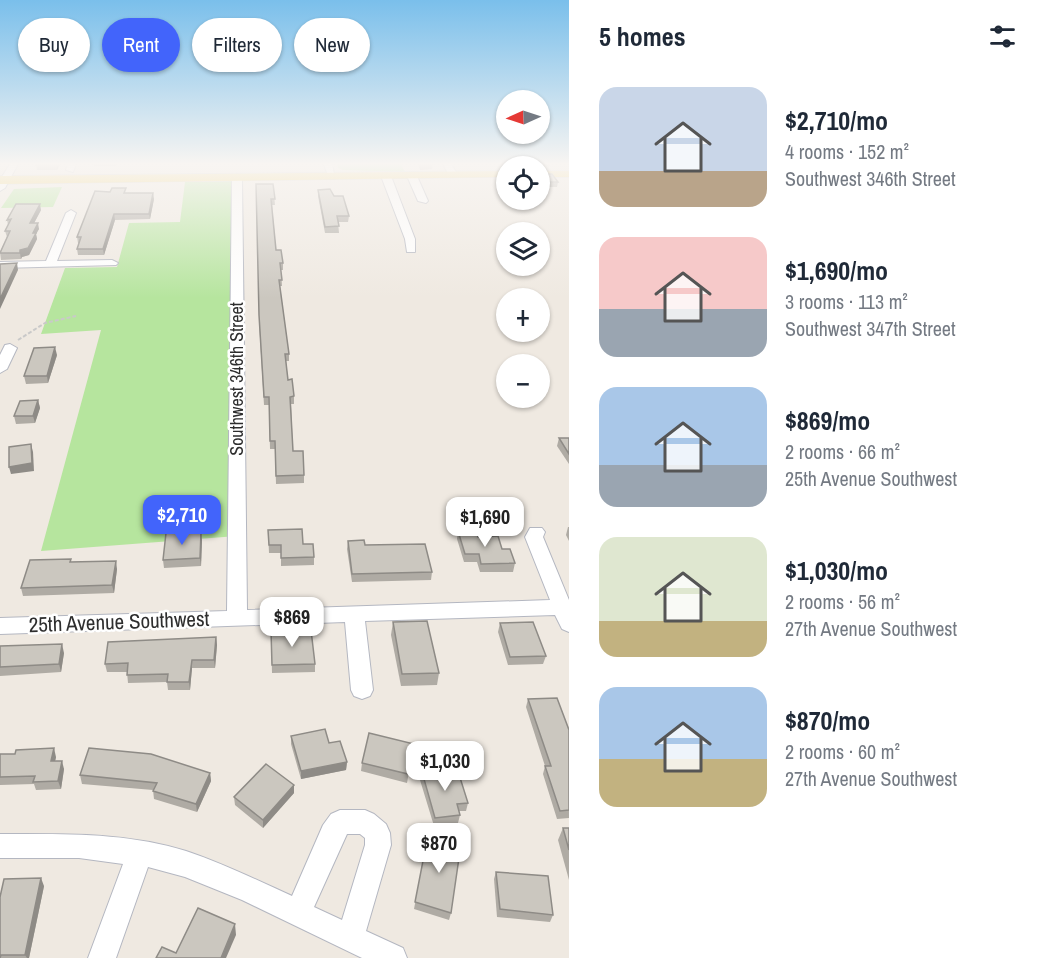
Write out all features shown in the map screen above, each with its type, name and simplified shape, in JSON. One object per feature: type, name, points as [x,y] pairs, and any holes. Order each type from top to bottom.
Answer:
[{"type":"street","name":"Southwest 346th Street","points":[[237,209],[237,618]]},
{"type":"street","points":[[398,209],[410,239],[411,250]]},
{"type":"street","points":[[51,264],[71,213]]},
{"type":"street","points":[[0,265],[112,263]]},
{"type":"street","points":[[0,369],[10,348]]},
{"type":"street","points":[[536,532],[534,537],[566,615]]},
{"type":"street","points":[[354,614],[362,690]]},
{"type":"street","name":"25th Avenue Southwest","points":[[0,626],[354,614],[566,615]]},
{"type":"street","points":[[298,914],[332,834],[340,822],[365,822],[376,833],[378,845],[350,938]]},
{"type":"street","points":[[0,846],[79,846],[140,854],[186,864],[393,958]]},
{"type":"street","points":[[102,958],[140,854]]},
{"type":"path","points":[[10,348],[38,326],[58,317],[76,316]]},
{"type":"green space","points":[[182,209],[237,209],[237,536],[41,551],[101,330],[41,334],[65,268],[117,267],[129,223],[180,222]]},
{"type":"building","points":[[13,209],[38,209],[30,223],[38,223],[33,233],[36,233],[28,248],[20,250],[20,253],[0,253],[10,231],[5,231],[11,219],[7,220]]},
{"type":"building","points":[[88,209],[150,209],[149,214],[114,214],[103,249],[77,249],[81,237],[77,237]]},
{"type":"building","points":[[257,209],[272,209],[276,250],[281,250],[283,263],[280,263],[282,280],[279,280],[289,354],[285,354],[288,380],[292,379],[294,396],[290,397],[293,451],[303,451],[304,475],[276,476],[275,441],[270,441],[269,397],[264,397]]},
{"type":"building","points":[[322,209],[347,209],[349,216],[337,216],[339,226],[325,227]]},
{"type":"building","points":[[17,263],[0,299],[0,264]]},
{"type":"building","points":[[55,347],[47,376],[24,376],[34,348]]},
{"type":"building","points":[[38,400],[33,416],[14,416],[20,401]]},
{"type":"building","points":[[559,438],[569,438],[569,454]]},
{"type":"building","points":[[31,444],[32,463],[9,467],[9,447]]},
{"type":"building","points":[[302,529],[303,544],[313,544],[314,557],[281,558],[281,545],[269,545],[268,530]]},
{"type":"building","points":[[476,530],[478,537],[498,536],[502,549],[510,549],[515,563],[481,564],[479,554],[465,554],[458,531]]},
{"type":"building","points":[[201,532],[200,558],[163,560],[166,533]]},
{"type":"building","points":[[364,540],[365,545],[425,544],[432,572],[352,574],[348,541]]},
{"type":"building","points":[[71,559],[70,562],[116,561],[112,585],[21,588],[30,560]]},
{"type":"building","points":[[427,621],[439,673],[402,674],[393,622]]},
{"type":"building","points":[[533,622],[546,656],[510,657],[500,623]]},
{"type":"building","points":[[311,630],[315,664],[272,665],[271,631]]},
{"type":"building","points":[[216,637],[214,660],[192,660],[189,682],[167,682],[168,674],[127,675],[128,663],[105,664],[108,642]]},
{"type":"building","points":[[62,644],[59,664],[0,667],[0,646]]},
{"type":"building","points":[[557,698],[569,730],[569,810],[560,811],[545,766],[551,766],[528,699]]},
{"type":"building","points":[[325,729],[329,743],[340,741],[347,762],[301,771],[291,736]]},
{"type":"building","points":[[369,733],[414,744],[408,774],[362,763]]},
{"type":"building","points":[[54,748],[51,761],[62,761],[58,781],[33,782],[35,776],[0,777],[0,754],[15,754],[16,750]]},
{"type":"building","points":[[89,748],[151,754],[210,773],[196,804],[153,791],[157,783],[80,775]]},
{"type":"building","points":[[266,764],[294,785],[263,820],[234,797]]},
{"type":"building","points":[[457,768],[468,803],[457,804],[460,815],[435,818],[422,772]]},
{"type":"building","points":[[563,828],[569,828],[569,850]]},
{"type":"building","points":[[428,835],[461,844],[451,913],[415,902]]},
{"type":"building","points":[[496,872],[548,876],[553,915],[500,909]]},
{"type":"building","points":[[41,878],[25,955],[1,955],[0,958],[0,897],[4,879]]},
{"type":"building","points":[[198,908],[235,924],[221,958],[156,958],[162,947],[176,953]]}]
